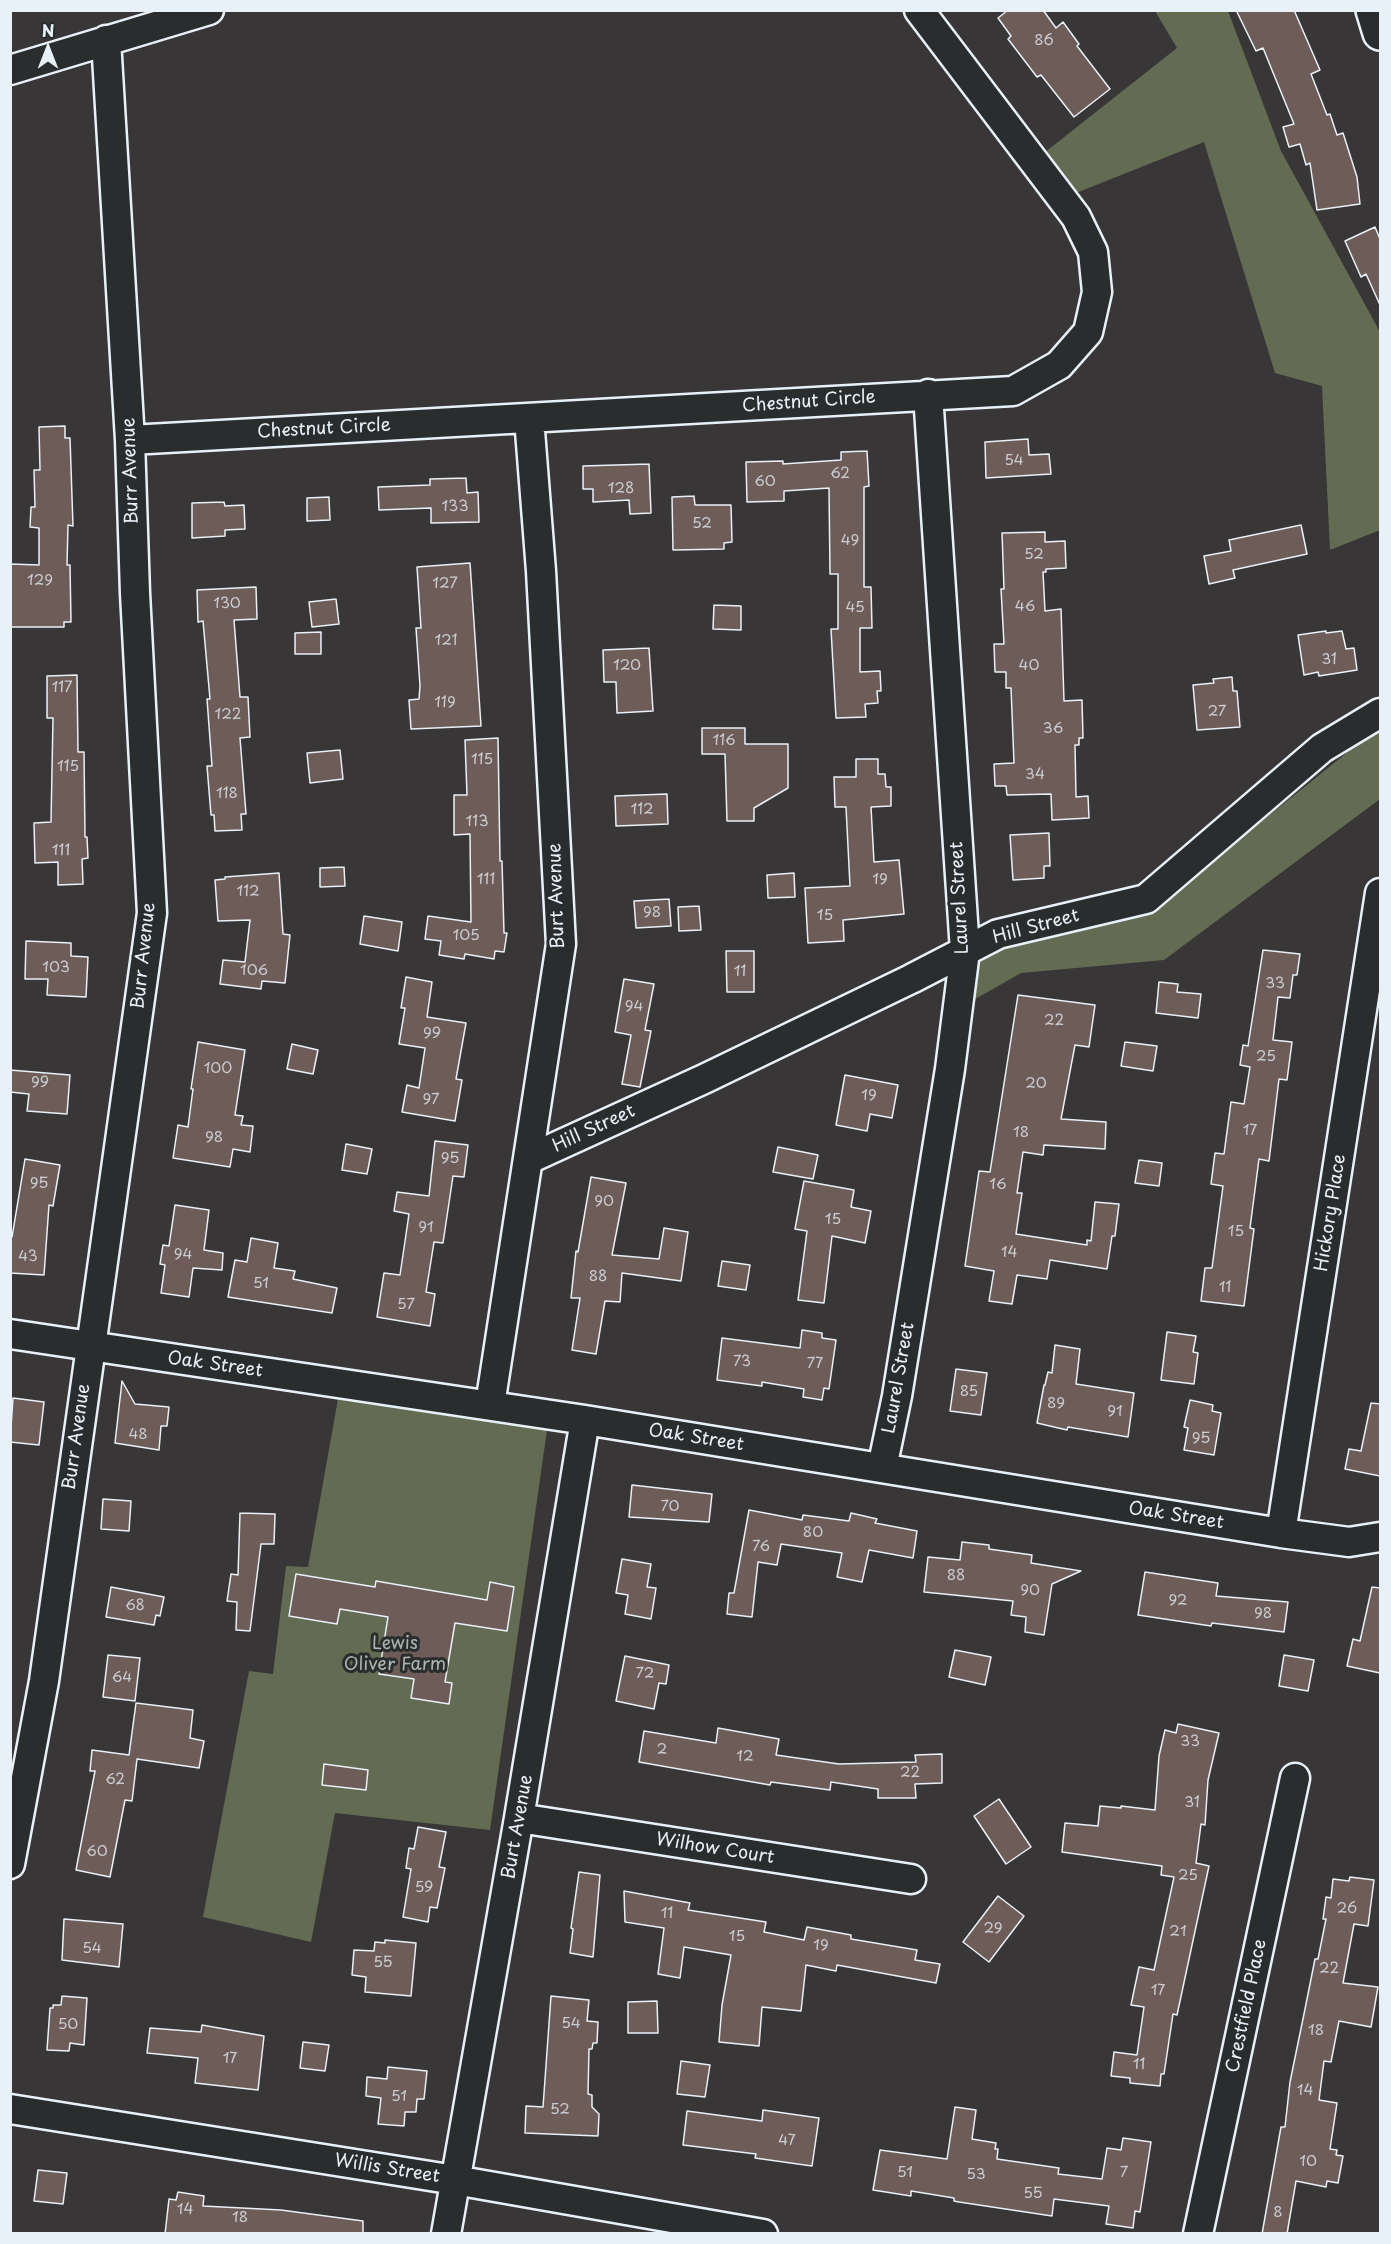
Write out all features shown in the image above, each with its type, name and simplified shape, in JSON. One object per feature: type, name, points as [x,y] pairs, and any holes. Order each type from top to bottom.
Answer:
[{"type":"main road","points":[[1373,10],[1380,33]]},
{"type":"street","points":[[10,70],[209,10]]},
{"type":"street","name":"Chestnut Circle","points":[[130,440],[1013,391],[1059,365],[1088,332],[1097,292],[1093,252],[1076,217],[919,10]]},
{"type":"street","name":"Burr Avenue","points":[[10,1864],[44,1681],[152,913],[135,593],[130,440],[106,40]]},
{"type":"street","name":"Laurel Street","points":[[882,1468],[897,1396],[950,1069],[965,951],[928,394]]},
{"type":"street","name":"Burt Avenue","points":[[490,1405],[561,944],[541,571],[529,418]]},
{"type":"street","name":"Hill Street","points":[[529,1159],[714,1074],[998,934],[1146,899],[1322,748],[1380,713]]},
{"type":"street","name":"Hickory Place","points":[[1281,1533],[1380,893]]},
{"type":"street","name":"Oak Street","points":[[10,1334],[490,1405],[1281,1533],[1349,1542],[1380,1537]]},
{"type":"street","name":"Burt Avenue","points":[[446,2234],[519,1818],[585,1420]]},
{"type":"street","name":"Crestfield Place","points":[[1198,2234],[1295,1778]]},
{"type":"street","name":"Wilhow Court","points":[[519,1818],[911,1879]]},
{"type":"street","name":"Willis Street","points":[[10,2109],[454,2180],[763,2234]]},
{"type":"green space","points":[[1155,11],[1228,11],[1281,151],[1380,332],[1380,530],[1330,550],[1322,386],[1275,373],[1204,142],[1071,195],[1044,153],[1177,48]]},
{"type":"green space","points":[[1380,726],[1380,799],[1164,960],[1021,973],[970,1002],[970,959],[1018,939],[1153,909]]},
{"type":"green space","name":"Lewis Oliver Farm","points":[[338,1399],[547,1430],[490,1830],[335,1813],[311,1942],[203,1917],[249,1671],[273,1674],[286,1566],[308,1567]]},
{"type":"building","points":[[1008,10],[1043,10],[1056,28],[1063,22],[1079,44],[1077,46],[1110,89],[1074,117],[1041,75],[1037,77],[1008,39],[1011,36],[998,18]]},
{"type":"building","points":[[1236,10],[1294,10],[1320,70],[1311,74],[1327,115],[1330,114],[1337,135],[1343,133],[1357,177],[1360,204],[1317,210],[1310,163],[1306,165],[1300,144],[1289,147],[1283,127],[1294,124],[1263,48],[1256,51]]},
{"type":"building","points":[[1375,227],[1380,239],[1380,305],[1366,274],[1361,277],[1345,241]]},
{"type":"building","points":[[65,426],[65,438],[70,438],[73,526],[68,525],[67,565],[70,565],[71,622],[64,622],[64,627],[10,627],[10,564],[39,565],[39,528],[30,527],[31,507],[35,507],[34,470],[40,470],[39,427]]},
{"type":"building","points":[[1028,439],[1029,455],[1049,454],[1051,474],[986,478],[985,442]]},
{"type":"building","points":[[867,451],[869,486],[864,487],[864,587],[871,587],[872,628],[860,628],[860,672],[880,671],[881,691],[877,691],[878,703],[865,704],[866,717],[836,718],[831,629],[838,629],[838,574],[830,574],[829,488],[784,491],[784,501],[747,502],[746,462],[783,461],[783,464],[841,460],[841,452]]},
{"type":"building","points":[[649,464],[651,513],[630,514],[629,500],[593,502],[593,489],[583,489],[583,466]]},
{"type":"building","points":[[466,478],[467,493],[478,492],[479,522],[431,523],[431,508],[379,510],[378,487],[430,485],[430,479]]},
{"type":"building","points":[[694,496],[695,505],[731,505],[732,542],[724,543],[724,549],[673,550],[672,497]]},
{"type":"building","points":[[329,497],[330,520],[307,521],[307,498]]},
{"type":"building","points":[[224,502],[225,506],[244,505],[245,529],[225,530],[225,536],[192,538],[192,503]]},
{"type":"building","points":[[1301,525],[1307,554],[1233,570],[1235,578],[1209,584],[1204,556],[1231,551],[1229,540]]},
{"type":"building","points":[[1045,532],[1045,542],[1065,541],[1066,568],[1046,569],[1046,572],[1043,572],[1045,611],[1061,609],[1064,701],[1082,700],[1083,738],[1079,738],[1079,745],[1075,745],[1076,797],[1088,796],[1089,818],[1052,820],[1051,794],[1007,795],[1006,786],[995,786],[994,764],[1014,763],[1011,688],[1006,688],[1006,672],[995,672],[994,644],[1004,644],[1001,589],[1004,589],[1002,533]]},
{"type":"building","points":[[470,563],[481,726],[411,729],[409,700],[419,699],[420,686],[416,628],[421,628],[417,567]]},
{"type":"building","points":[[256,587],[257,619],[234,620],[240,697],[248,697],[250,737],[240,738],[246,814],[241,814],[242,830],[215,831],[214,815],[211,815],[207,766],[212,766],[207,699],[210,699],[203,621],[198,622],[197,590]]},
{"type":"building","points":[[336,599],[339,624],[312,627],[309,602]]},
{"type":"building","points":[[714,605],[741,606],[741,630],[713,629]]},
{"type":"building","points":[[1326,631],[1326,633],[1342,631],[1346,649],[1354,648],[1357,670],[1319,676],[1318,672],[1304,675],[1298,635]]},
{"type":"building","points":[[321,632],[321,654],[295,654],[295,633]]},
{"type":"building","points":[[649,648],[653,711],[617,713],[616,682],[604,682],[603,650]]},
{"type":"building","points":[[77,675],[78,752],[84,752],[85,837],[87,837],[88,858],[82,859],[83,884],[58,885],[58,862],[35,863],[34,823],[51,822],[53,718],[47,718],[47,676]]},
{"type":"building","points":[[1232,677],[1233,691],[1237,691],[1240,727],[1197,730],[1193,685],[1214,683],[1213,679]]},
{"type":"building","points":[[702,728],[745,728],[745,744],[788,744],[788,788],[754,808],[754,821],[727,821],[725,754],[702,754]]},
{"type":"building","points":[[498,738],[500,861],[502,861],[504,933],[507,933],[504,952],[495,951],[494,959],[465,954],[464,959],[439,955],[441,941],[425,939],[428,916],[471,922],[470,834],[454,835],[454,795],[467,795],[465,740]]},
{"type":"building","points":[[340,750],[343,779],[310,783],[307,753]]},
{"type":"building","points":[[856,759],[878,759],[878,774],[885,774],[886,787],[891,787],[891,806],[871,807],[874,862],[899,860],[904,914],[843,920],[844,941],[808,943],[805,888],[850,886],[846,807],[835,807],[834,777],[856,777]]},
{"type":"building","points":[[667,794],[668,824],[616,826],[615,796]]},
{"type":"building","points":[[1049,833],[1050,866],[1044,866],[1044,878],[1013,880],[1010,835]]},
{"type":"building","points":[[344,867],[345,886],[320,887],[320,868]]},
{"type":"building","points":[[279,873],[283,934],[290,935],[285,983],[262,981],[261,989],[220,984],[223,960],[245,962],[250,920],[218,921],[215,880],[225,879],[225,877]]},
{"type":"building","points":[[794,873],[795,897],[768,898],[767,875]]},
{"type":"building","points":[[669,899],[671,926],[636,928],[634,901]]},
{"type":"building","points":[[699,906],[701,930],[679,931],[678,907]]},
{"type":"building","points":[[364,916],[402,922],[398,951],[360,944]]},
{"type":"building","points":[[26,941],[71,943],[71,956],[88,957],[86,997],[47,995],[48,979],[25,979]]},
{"type":"building","points":[[1263,950],[1300,954],[1297,975],[1293,975],[1290,998],[1278,997],[1273,1040],[1292,1042],[1287,1080],[1279,1079],[1269,1161],[1259,1159],[1250,1228],[1254,1229],[1244,1306],[1201,1301],[1205,1268],[1212,1268],[1223,1186],[1211,1184],[1215,1153],[1224,1154],[1231,1102],[1244,1104],[1250,1067],[1240,1065],[1243,1045],[1248,1046]]},
{"type":"building","points":[[726,951],[754,951],[754,992],[727,992]]},
{"type":"building","points":[[406,977],[432,982],[427,1017],[466,1023],[456,1079],[462,1080],[455,1121],[402,1112],[407,1085],[419,1088],[425,1048],[399,1044],[405,1008],[401,1008]]},
{"type":"building","points":[[624,979],[654,984],[645,1030],[651,1031],[640,1087],[622,1084],[631,1035],[615,1032]]},
{"type":"building","points":[[1159,982],[1178,984],[1177,992],[1201,994],[1198,1018],[1156,1013]]},
{"type":"building","points":[[1018,995],[1095,1005],[1089,1047],[1075,1045],[1061,1119],[1106,1122],[1105,1149],[1044,1145],[1043,1155],[1023,1152],[1017,1193],[1022,1193],[1016,1234],[1087,1245],[1087,1240],[1091,1241],[1095,1202],[1119,1204],[1115,1236],[1112,1236],[1107,1269],[1050,1260],[1047,1279],[1017,1275],[1012,1304],[989,1301],[994,1271],[965,1266],[979,1171],[990,1172]]},
{"type":"building","points":[[198,1042],[245,1050],[235,1115],[243,1116],[241,1125],[253,1126],[250,1152],[233,1149],[230,1167],[173,1158],[178,1125],[188,1127]]},
{"type":"building","points":[[1125,1042],[1157,1046],[1153,1071],[1121,1066]]},
{"type":"building","points":[[292,1044],[318,1050],[313,1074],[287,1069]]},
{"type":"building","points":[[10,1070],[70,1075],[67,1114],[27,1111],[29,1094],[10,1092]]},
{"type":"building","points":[[845,1075],[898,1085],[892,1118],[870,1114],[867,1131],[836,1125]]},
{"type":"building","points":[[435,1141],[468,1145],[464,1177],[453,1176],[443,1243],[434,1242],[426,1292],[435,1294],[430,1326],[377,1317],[384,1273],[400,1275],[409,1214],[394,1211],[397,1192],[429,1196]]},
{"type":"building","points":[[346,1144],[372,1149],[367,1174],[342,1170]]},
{"type":"building","points":[[778,1147],[818,1155],[813,1179],[773,1172]]},
{"type":"building","points":[[25,1159],[60,1165],[53,1206],[49,1205],[44,1275],[10,1273],[10,1237],[12,1237]]},
{"type":"building","points":[[1139,1160],[1162,1163],[1159,1186],[1135,1183]]},
{"type":"building","points":[[591,1177],[626,1183],[612,1255],[659,1259],[664,1228],[688,1232],[681,1281],[622,1273],[620,1302],[605,1301],[596,1354],[572,1350],[580,1298],[571,1298],[576,1251],[578,1252]]},
{"type":"building","points":[[804,1181],[854,1190],[851,1207],[871,1211],[865,1243],[832,1236],[824,1303],[798,1300],[807,1231],[795,1229]]},
{"type":"building","points":[[175,1205],[209,1210],[204,1250],[223,1253],[222,1270],[193,1268],[189,1297],[161,1293],[165,1265],[160,1264],[163,1245],[169,1246]]},
{"type":"building","points":[[251,1238],[278,1243],[274,1268],[295,1271],[293,1279],[337,1288],[332,1313],[228,1297],[235,1260],[247,1262]]},
{"type":"building","points":[[722,1261],[750,1265],[746,1290],[718,1286]]},
{"type":"building","points":[[802,1330],[822,1333],[822,1338],[836,1340],[829,1389],[824,1388],[822,1400],[803,1397],[804,1389],[762,1382],[762,1386],[717,1380],[722,1338],[800,1348]]},
{"type":"building","points":[[1167,1332],[1196,1336],[1193,1352],[1198,1353],[1194,1384],[1161,1380]]},
{"type":"building","points":[[1055,1345],[1080,1349],[1076,1384],[1134,1393],[1128,1437],[1068,1427],[1067,1430],[1037,1423],[1044,1385],[1048,1372],[1052,1373]]},
{"type":"building","points":[[956,1369],[987,1373],[981,1415],[950,1411]]},
{"type":"building","points":[[122,1381],[135,1404],[169,1407],[167,1426],[161,1426],[159,1450],[115,1443]]},
{"type":"building","points":[[13,1398],[44,1402],[39,1445],[10,1442]]},
{"type":"building","points":[[1190,1400],[1213,1405],[1212,1411],[1221,1413],[1214,1455],[1184,1450],[1188,1428],[1184,1427]]},
{"type":"building","points":[[1371,1403],[1380,1404],[1380,1476],[1345,1469],[1349,1449],[1361,1451]]},
{"type":"building","points":[[632,1485],[712,1494],[709,1522],[629,1517]]},
{"type":"building","points":[[103,1499],[131,1501],[129,1531],[101,1529]]},
{"type":"building","points":[[749,1510],[802,1520],[803,1515],[849,1521],[851,1513],[877,1519],[875,1523],[917,1531],[913,1558],[869,1550],[862,1582],[837,1577],[842,1553],[781,1544],[777,1565],[758,1562],[752,1617],[727,1614],[729,1593],[734,1593]]},
{"type":"building","points":[[240,1513],[275,1514],[274,1544],[261,1544],[250,1631],[236,1630],[237,1602],[227,1601],[231,1574],[238,1575]]},
{"type":"building","points":[[962,1542],[989,1545],[989,1549],[1032,1555],[1031,1563],[1081,1571],[1052,1584],[1044,1635],[1025,1632],[1026,1617],[1011,1615],[1013,1601],[924,1592],[928,1557],[960,1560]]},
{"type":"building","points":[[622,1559],[651,1564],[647,1587],[656,1588],[651,1619],[625,1614],[628,1595],[616,1593]]},
{"type":"building","points":[[1145,1572],[1218,1583],[1216,1596],[1288,1602],[1284,1632],[1212,1623],[1211,1626],[1138,1615]]},
{"type":"building","points":[[296,1574],[375,1587],[376,1581],[487,1600],[490,1582],[514,1587],[507,1631],[455,1623],[445,1682],[452,1683],[449,1704],[411,1698],[414,1679],[379,1674],[388,1617],[340,1609],[337,1624],[289,1616]]},
{"type":"building","points":[[111,1587],[164,1597],[160,1616],[156,1615],[154,1625],[106,1617]]},
{"type":"building","points":[[1372,1587],[1380,1588],[1380,1673],[1347,1666],[1353,1639],[1360,1641]]},
{"type":"building","points":[[955,1650],[991,1657],[985,1685],[949,1677]]},
{"type":"building","points":[[108,1655],[140,1658],[135,1701],[103,1697]]},
{"type":"building","points":[[1284,1655],[1314,1660],[1308,1691],[1279,1686]]},
{"type":"building","points":[[625,1656],[669,1665],[666,1684],[659,1683],[654,1709],[616,1701]]},
{"type":"building","points":[[136,1703],[193,1710],[190,1738],[204,1741],[199,1768],[137,1759],[132,1801],[125,1800],[110,1877],[76,1870],[95,1771],[90,1771],[92,1750],[129,1755]]},
{"type":"building","points":[[1178,1724],[1219,1733],[1208,1780],[1205,1825],[1201,1824],[1196,1863],[1209,1866],[1177,2015],[1173,2014],[1164,2074],[1161,2074],[1160,2086],[1130,2083],[1130,2078],[1111,2076],[1114,2052],[1137,2055],[1144,2007],[1131,2005],[1139,1967],[1154,1970],[1174,1877],[1161,1875],[1162,1866],[1062,1852],[1065,1823],[1098,1826],[1100,1806],[1155,1810],[1159,1756],[1165,1730],[1176,1733]]},
{"type":"building","points":[[718,1728],[779,1739],[776,1755],[839,1764],[916,1762],[915,1755],[942,1754],[942,1783],[915,1784],[916,1798],[878,1798],[878,1789],[831,1782],[830,1790],[771,1782],[770,1785],[639,1762],[644,1731],[716,1743]]},
{"type":"building","points":[[324,1764],[368,1770],[366,1790],[322,1785]]},
{"type":"building","points":[[999,1799],[1031,1847],[1006,1864],[974,1816]]},
{"type":"building","points":[[418,1827],[446,1832],[439,1867],[445,1868],[437,1908],[430,1907],[428,1922],[403,1917],[411,1869],[406,1868],[409,1848],[414,1849]]},
{"type":"building","points":[[579,1872],[600,1875],[593,1957],[570,1953]]},
{"type":"building","points":[[1350,1877],[1374,1880],[1368,1926],[1354,1924],[1343,1983],[1378,1987],[1371,2027],[1339,2021],[1331,2062],[1324,2061],[1319,2100],[1337,2103],[1330,2149],[1337,2150],[1336,2155],[1343,2156],[1338,2183],[1327,2181],[1326,2187],[1296,2181],[1287,2234],[1262,2234],[1281,2127],[1285,2127],[1290,2082],[1315,1959],[1318,1959],[1326,1919],[1323,1919],[1326,1897],[1331,1898],[1333,1879],[1349,1881]]},
{"type":"building","points":[[624,1891],[690,1903],[688,1910],[766,1922],[764,1932],[804,1940],[807,1927],[851,1935],[851,1939],[917,1950],[915,1960],[940,1964],[936,1983],[837,1965],[836,1971],[806,1965],[801,2011],[762,2007],[759,2046],[719,2042],[722,2005],[731,1955],[684,1947],[680,1978],[658,1974],[664,1928],[625,1922]]},
{"type":"building","points":[[998,1896],[1024,1916],[989,1962],[963,1942]]},
{"type":"building","points":[[64,1919],[123,1924],[119,1967],[62,1960]]},
{"type":"building","points":[[385,1940],[416,1943],[411,1996],[365,1992],[366,1977],[352,1975],[354,1950],[374,1951],[375,1942],[385,1943]]},
{"type":"building","points":[[62,1996],[87,1998],[84,2045],[70,2043],[69,2051],[47,2050],[50,2008],[53,2008],[53,2005],[61,2005]]},
{"type":"building","points":[[551,1996],[589,2000],[587,2021],[598,2022],[597,2043],[593,2043],[592,2049],[589,2049],[588,2094],[592,2095],[592,2107],[599,2114],[598,2136],[525,2133],[526,2106],[543,2107]]},
{"type":"building","points":[[657,2001],[658,2033],[628,2033],[628,2002]]},
{"type":"building","points":[[202,2025],[264,2036],[258,2090],[195,2083],[198,2058],[147,2053],[150,2028],[201,2032]]},
{"type":"building","points":[[303,2042],[329,2045],[325,2071],[300,2068]]},
{"type":"building","points":[[681,2061],[710,2065],[705,2097],[677,2094]]},
{"type":"building","points":[[388,2067],[427,2071],[424,2099],[417,2099],[416,2112],[405,2112],[404,2126],[378,2124],[381,2098],[366,2096],[367,2077],[387,2079]]},
{"type":"building","points":[[955,2107],[976,2110],[972,2139],[996,2143],[997,2159],[1059,2168],[1058,2174],[1102,2179],[1107,2148],[1121,2150],[1123,2138],[1151,2142],[1140,2212],[1135,2211],[1133,2228],[1106,2224],[1109,2206],[1054,2199],[1052,2216],[959,2202],[954,2201],[954,2198],[911,2191],[911,2196],[873,2190],[880,2150],[947,2159]]},
{"type":"building","points":[[763,2110],[819,2118],[812,2166],[755,2158],[756,2154],[683,2145],[687,2111],[762,2121]]},
{"type":"building","points":[[38,2170],[67,2173],[63,2204],[34,2201]]},
{"type":"building","points":[[178,2192],[204,2196],[203,2206],[281,2210],[363,2221],[363,2234],[165,2234],[169,2199],[176,2200]]}]
